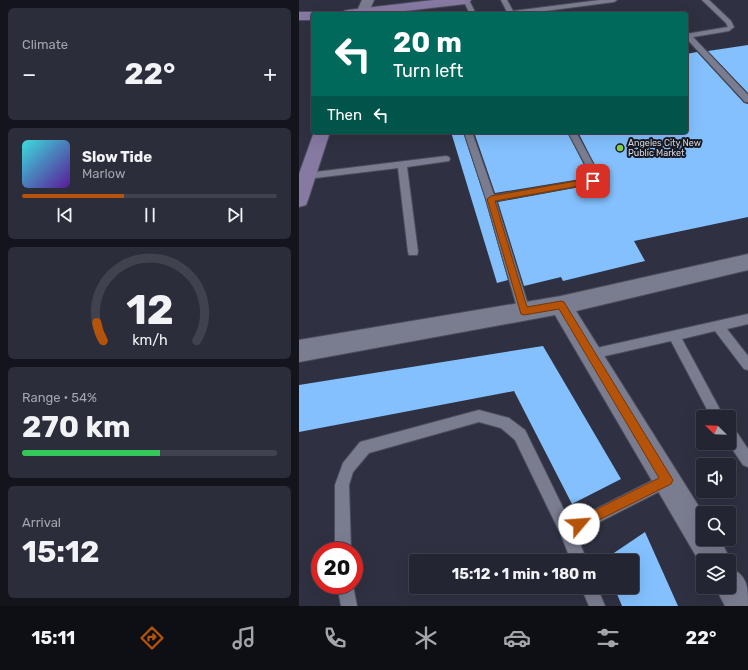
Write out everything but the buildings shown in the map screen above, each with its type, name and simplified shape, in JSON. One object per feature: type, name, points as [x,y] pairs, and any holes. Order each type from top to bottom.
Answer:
[{"type":"street","points":[[363,12],[368,0]]},
{"type":"street","points":[[377,12],[466,0]]},
{"type":"street","points":[[299,16],[311,16]]},
{"type":"street","points":[[299,200],[321,134]]},
{"type":"street","points":[[299,351],[561,305],[748,262]]},
{"type":"street","points":[[561,305],[712,554]]},
{"type":"street","points":[[736,594],[743,606]]},
{"type":"lane","points":[[466,0],[472,12]]},
{"type":"lane","points":[[504,0],[508,12]]},
{"type":"lane","points":[[524,12],[614,0]]},
{"type":"lane","points":[[688,36],[729,29],[731,27],[729,22],[705,0]]},
{"type":"lane","points":[[688,37],[748,100]]},
{"type":"lane","points":[[469,134],[491,199],[524,311]]},
{"type":"lane","points":[[491,199],[593,181],[594,177],[592,169],[573,134]]},
{"type":"lane","points":[[307,176],[402,165],[446,158]]},
{"type":"lane","points":[[402,165],[413,252]]},
{"type":"lane","points":[[592,354],[748,319]]},
{"type":"lane","points":[[718,326],[748,365]]},
{"type":"lane","points":[[674,336],[714,410]]},
{"type":"lane","points":[[343,542],[342,485],[348,468],[365,447],[479,416],[504,422],[520,435],[567,531],[576,554]]},
{"type":"lane","points":[[736,443],[748,460]]},
{"type":"lane","points":[[567,531],[667,480]]},
{"type":"lane","points":[[347,594],[349,606]]},
{"type":"lane","points":[[592,594],[597,606]]},
{"type":"place","name":"Angeles City New Public Market","points":[[620,148]]},
{"type":"route","points":[[579,524],[667,480],[561,305],[524,311],[491,199],[593,181]]}]
